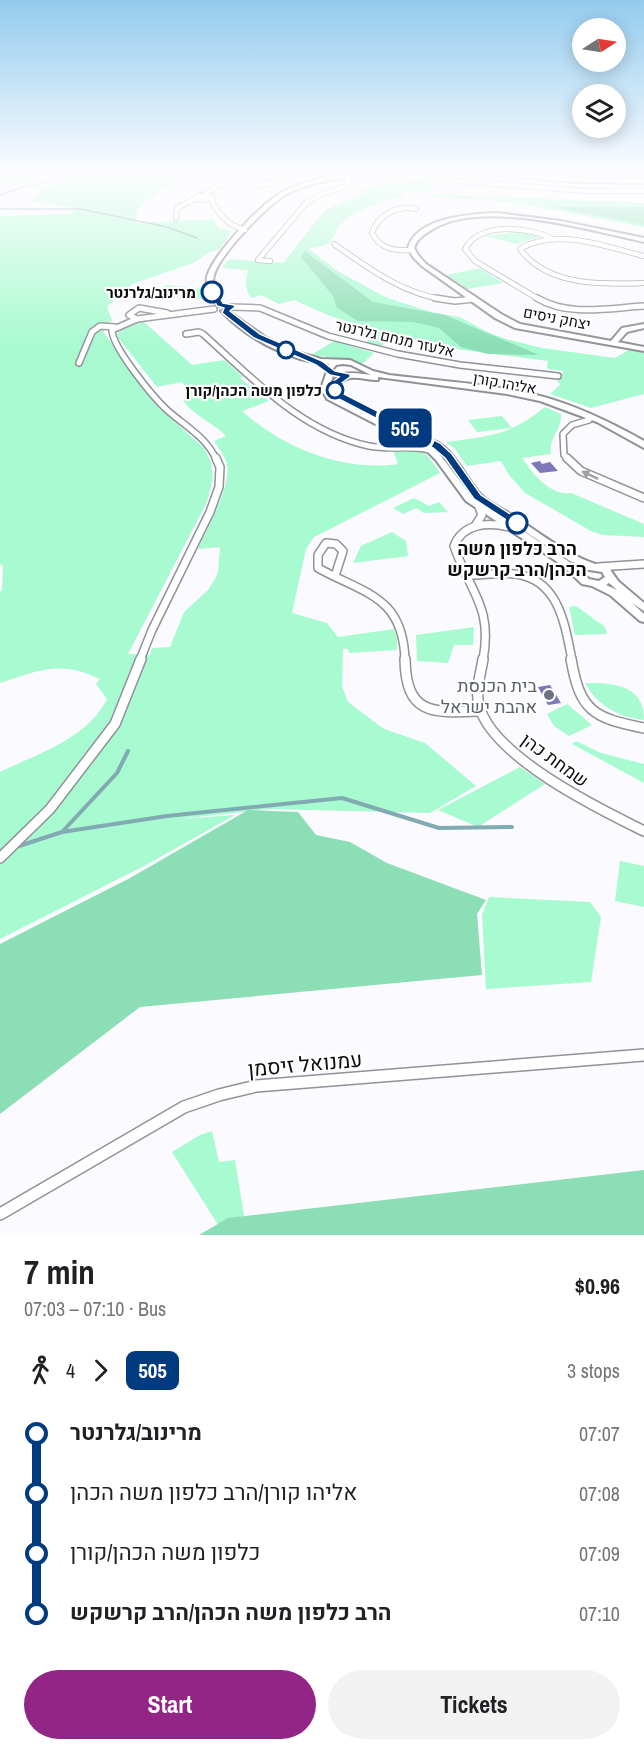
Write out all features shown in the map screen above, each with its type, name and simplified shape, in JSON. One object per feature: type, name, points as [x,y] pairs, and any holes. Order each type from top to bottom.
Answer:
[{"type":"street","points":[[244,231],[220,258],[211,273],[211,288],[222,308],[257,336],[330,370]]},
{"type":"street","points":[[270,261],[258,260],[282,231]]},
{"type":"street","points":[[373,231],[372,233],[377,241],[385,248],[411,250],[414,241],[427,231]]},
{"type":"street","points":[[644,256],[553,239],[536,231],[502,231],[474,237],[466,244],[465,249],[475,261],[537,301],[550,306],[583,310],[644,306]]},
{"type":"street","points":[[593,231],[644,240]]},
{"type":"street","points":[[553,239],[531,242],[520,249],[541,267],[570,281],[595,284],[644,283]]},
{"type":"street","points":[[334,244],[374,272],[406,288],[446,301],[474,299]]},
{"type":"street","name":"יצחק ניסים","points":[[411,250],[424,265],[498,316],[518,326],[644,349]]},
{"type":"street","points":[[137,319],[129,315],[139,308],[178,314]]},
{"type":"street","name":"אלעזר מנחם גלרנטר","points":[[137,319],[222,308],[260,308],[328,336],[398,354],[460,365],[558,376]]},
{"type":"street","points":[[79,363],[93,332],[100,326],[115,327],[137,319]]},
{"type":"street","points":[[614,342],[625,330],[644,326]]},
{"type":"street","points":[[0,858],[50,808],[79,774],[115,724],[152,630],[210,512],[219,487],[220,467],[212,450],[199,435],[169,412],[133,368],[112,336],[115,327]]},
{"type":"street","points":[[186,334],[199,332],[203,334],[290,410],[312,424],[360,443],[395,448],[416,446],[432,451]]},
{"type":"street","points":[[312,360],[342,361]]},
{"type":"street","points":[[342,361],[333,363],[325,389],[334,400],[409,436],[432,451],[463,492],[479,507],[565,562],[586,582],[615,593],[644,619]]},
{"type":"street","name":"אליהו קורן","points":[[342,361],[353,362],[368,371],[398,378],[507,392],[542,399],[600,420],[644,445]]},
{"type":"street","points":[[360,366],[360,371],[339,379],[334,386],[342,398],[411,430],[437,446],[448,456],[478,497],[573,559],[595,567],[610,576],[644,608]]},
{"type":"street","name":"אליהו קורן","points":[[330,370],[349,375],[524,399],[549,405],[589,420],[644,452]]},
{"type":"street","points":[[589,420],[572,425],[563,434],[564,455],[581,471],[644,498]]},
{"type":"street","points":[[395,448],[407,443],[409,436]]},
{"type":"street","points":[[335,576],[344,551],[339,544],[326,543],[320,549],[316,565],[322,571],[378,599],[395,615],[402,632],[406,683],[410,695],[421,705],[434,711],[446,713],[480,711],[479,691],[487,628],[480,601],[454,546],[461,535],[473,527],[482,515],[479,507]]},
{"type":"street","points":[[473,527],[496,523],[510,527]]},
{"type":"street","points":[[580,577],[582,569],[644,564]]},
{"type":"street","points":[[596,584],[606,583],[610,576],[622,566]]},
{"type":"street","points":[[468,575],[514,574],[533,579],[544,585],[560,604],[580,696],[595,711],[644,728]]},
{"type":"street","name":"שמחת כהן","points":[[480,711],[486,724],[514,752],[587,803],[644,831]]},
{"type":"street","name":"עמנואל זיסמן","points":[[0,1214],[184,1107],[232,1091],[256,1086],[644,1055]]},
{"type":"green space","points":[[0,231],[232,231],[220,249],[210,252],[193,263],[132,284],[107,307],[112,320],[104,328],[104,333],[158,407],[204,448],[211,462],[213,478],[207,502],[128,654],[150,655],[152,648],[170,647],[184,612],[208,590],[215,579],[218,572],[220,547],[198,549],[217,508],[227,474],[225,459],[214,441],[226,436],[187,406],[183,400],[192,397],[182,382],[157,387],[117,336],[120,329],[143,321],[192,365],[224,360],[243,377],[240,378],[269,401],[242,411],[276,436],[295,446],[335,461],[377,466],[398,464],[393,450],[410,449],[426,454],[435,465],[440,473],[314,537],[306,549],[292,613],[327,623],[338,637],[394,629],[397,650],[349,653],[348,649],[343,649],[342,686],[348,702],[384,729],[425,743],[476,786],[430,813],[269,809],[179,819],[235,815],[146,865],[0,939],[0,772],[75,735],[98,713],[107,699],[96,684],[100,679],[86,673],[62,668],[38,671],[0,683],[0,592],[3,566],[0,564]]},
{"type":"green space","points":[[309,231],[337,231],[329,244],[309,249],[336,270],[385,297],[431,312],[460,317],[487,332],[542,348],[615,358],[632,348],[644,352],[644,394],[591,408],[550,394],[561,384],[557,382],[564,371],[547,369],[548,361],[456,349],[394,335],[380,347],[365,343],[381,331],[330,316],[294,300],[279,304],[261,295],[251,298],[246,288],[248,270],[222,268],[229,259],[283,263]]},
{"type":"green space","points":[[520,231],[543,236],[517,244],[484,236]]},
{"type":"green space","points":[[305,251],[373,302],[445,315],[539,355],[488,354],[461,347],[439,328],[413,322],[358,321],[337,308],[333,296],[301,257]]},
{"type":"green space","points":[[480,268],[503,283],[468,289],[446,275]]},
{"type":"green space","points":[[166,285],[205,289],[207,299],[178,299],[182,296],[155,293]]},
{"type":"green space","points":[[334,341],[374,353],[362,364],[353,360],[311,355]]},
{"type":"green space","points":[[545,407],[561,414],[551,454],[522,458],[526,464],[543,483],[556,491],[571,493],[644,524],[644,537],[603,535],[591,531],[525,493],[509,475],[501,461],[467,466],[455,449],[446,442],[498,433],[521,424]]},
{"type":"green space","points":[[502,416],[512,428],[477,432],[468,420]]},
{"type":"green space","points":[[414,498],[429,506],[439,502],[448,512],[424,513],[416,508],[403,514],[393,508]]},
{"type":"green space","points":[[392,532],[406,541],[408,556],[353,563],[361,546]]},
{"type":"green space","points":[[576,606],[605,627],[607,634],[575,635],[569,607]]},
{"type":"green space","points":[[474,627],[473,645],[454,645],[448,663],[417,661],[416,635]]},
{"type":"green space","points":[[585,683],[616,685],[633,692],[643,708],[644,720],[618,713],[602,704]]},
{"type":"green space","points":[[567,704],[592,725],[569,736],[554,726],[547,714]]},
{"type":"green space","points":[[576,741],[601,753],[644,764],[644,783],[572,744]]},
{"type":"green space","points":[[520,767],[545,784],[478,827],[438,810]]},
{"type":"green space","points":[[248,810],[298,812],[316,835],[350,842],[387,863],[486,900],[477,914],[482,975],[140,1007],[0,1114],[0,944],[130,878]]},
{"type":"green space","points":[[620,861],[644,866],[644,907],[615,901]]},
{"type":"green space","points":[[489,897],[590,902],[601,917],[591,982],[486,989],[482,915]]},
{"type":"green space","points":[[212,1131],[219,1162],[235,1160],[245,1222],[222,1231],[172,1152],[200,1135]]},
{"type":"green space","points":[[644,1170],[644,1235],[199,1235],[228,1218]]},
{"type":"building","points":[[540,461],[542,464],[550,462],[558,471],[540,473],[531,463]]},
{"type":"building","name":"בית הכנסת אהבת ישראל","points":[[550,685],[561,703],[548,705],[538,687]]},
{"type":"waterway","points":[[177,231],[197,238]]},
{"type":"waterway","points":[[62,832],[117,773],[128,751]]},
{"type":"waterway","points":[[62,832],[167,816],[342,798],[439,828],[512,827]]},
{"type":"waterway","points":[[16,847],[62,832]]},
{"type":"bus line","name":"505","points":[[212,292],[220,305],[231,307],[225,311],[257,336],[319,363],[330,372],[347,376],[339,379],[334,386],[339,395],[346,401],[411,430],[437,446],[448,456],[478,497],[517,523]]},
{"type":"place","name":"מרינוב/גלרנטר","points":[[212,292]]},
{"type":"place","name":"כלפון משה הכהן/קורן","points":[[335,390]]},
{"type":"place","name":"הרב כלפון משה הכהן/הרב קרשקש","points":[[517,523]]},
{"type":"place","name":"בית הכנסת אהבת ישראל","points":[[549,695]]}]
